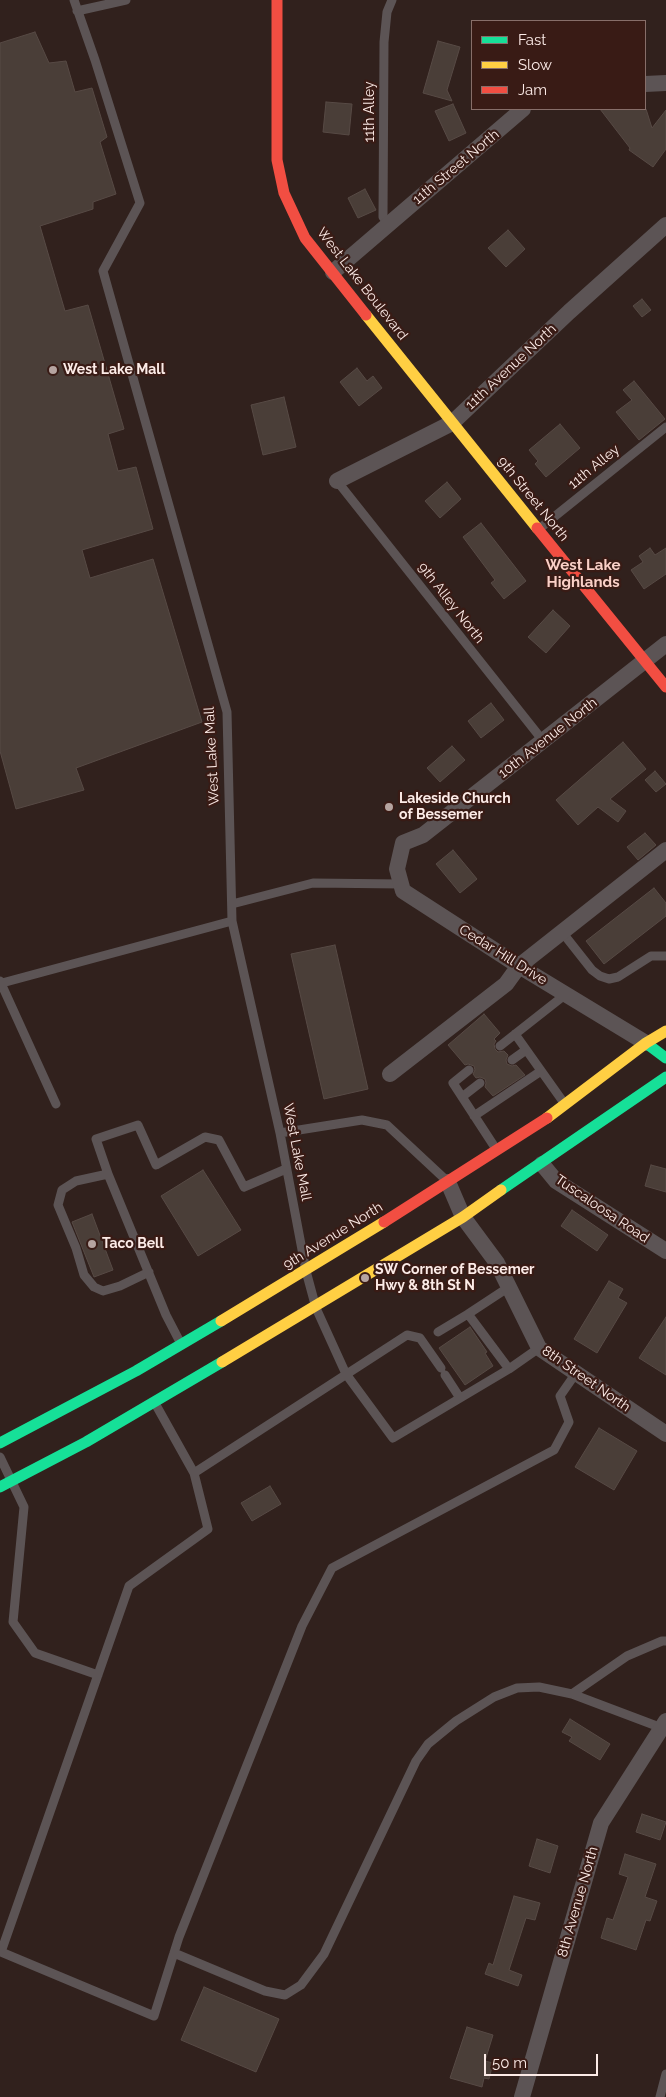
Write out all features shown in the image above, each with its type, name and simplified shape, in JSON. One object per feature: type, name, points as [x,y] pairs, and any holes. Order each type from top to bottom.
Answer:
[{"type":"main road","name":"West Lake Boulevard","points":[[277,0],[277,160],[284,194],[305,238],[452,423]]},
{"type":"main road","name":"9th Street North","points":[[452,423],[666,687]]},
{"type":"main road","name":"9th Avenue North","points":[[0,1443],[136,1371],[306,1271],[527,1132],[646,1043],[666,1031]]},
{"type":"main road","points":[[646,1043],[666,1058]]},
{"type":"main road","points":[[0,1486],[86,1442],[316,1308],[463,1217],[666,1078]]},
{"type":"street","points":[[646,84],[666,83]]},
{"type":"street","name":"11th Street North","points":[[333,272],[522,110]]},
{"type":"street","name":"11th Avenue North","points":[[337,481],[452,423],[569,312],[666,224]]},
{"type":"street","name":"10th Avenue North","points":[[401,884],[397,869],[403,843],[423,835],[544,742],[666,644]]},
{"type":"street","points":[[390,1074],[506,984],[519,966],[666,850]]},
{"type":"street","name":"Cedar Hill Drive","points":[[401,884],[403,891],[519,966],[646,1043]]},
{"type":"street","name":"Tuscaloosa Road","points":[[542,1164],[556,1181],[666,1252]]},
{"type":"street","name":"8th Street North","points":[[448,1182],[463,1217],[497,1264],[539,1348],[666,1434]]},
{"type":"street","name":"8th Avenue North","points":[[522,2097],[601,1822],[664,1726]]},
{"type":"lane","name":"West Lake Mall","points":[[74,0],[140,203],[103,271],[227,712],[232,921],[280,1133],[306,1271],[316,1308],[346,1374],[394,1438],[460,1398]]},
{"type":"lane","points":[[78,11],[126,0]]},
{"type":"lane","name":"11th Alley","points":[[388,224],[383,217],[384,42],[388,12],[392,0]]},
{"type":"lane","name":"11th Alley","points":[[539,529],[666,427]]},
{"type":"lane","name":"9th Alley North","points":[[337,481],[544,742]]},
{"type":"lane","points":[[232,904],[313,883],[401,884]]},
{"type":"lane","points":[[56,1104],[1,982],[232,921]]},
{"type":"lane","points":[[562,932],[592,970],[600,976],[609,979],[618,977],[651,956],[666,956]]},
{"type":"lane","points":[[500,1046],[566,994]]},
{"type":"lane","points":[[515,1034],[565,1105]]},
{"type":"lane","points":[[512,1060],[526,1050]]},
{"type":"lane","points":[[469,1070],[453,1083],[497,1150]]},
{"type":"lane","points":[[474,1116],[541,1071]]},
{"type":"lane","points":[[462,1097],[480,1082]]},
{"type":"lane","points":[[280,1133],[362,1120],[387,1125],[448,1182]]},
{"type":"lane","points":[[181,1345],[108,1174],[96,1139],[138,1125],[156,1165],[206,1137],[218,1140],[244,1187],[286,1168]]},
{"type":"lane","points":[[108,1174],[76,1181],[62,1190],[58,1205],[76,1248],[84,1275],[94,1287],[103,1291],[120,1286],[149,1272]]},
{"type":"lane","points":[[438,1332],[509,1287]]},
{"type":"lane","points":[[468,1314],[509,1369]]},
{"type":"lane","points":[[194,1473],[407,1335],[420,1338],[460,1398],[509,1369],[539,1348]]},
{"type":"lane","points":[[154,1402],[194,1473],[208,1529],[130,1586],[1,1952],[154,2016],[174,1953],[302,1626],[332,1568],[554,1450],[569,1422],[560,1396],[576,1373]]},
{"type":"lane","points":[[0,1457],[24,1507],[13,1622],[35,1652],[98,1675]]},
{"type":"lane","points":[[572,1694],[627,1656],[666,1641]]},
{"type":"lane","points":[[174,1953],[265,1991],[285,1995],[301,1985],[324,1954],[416,1761],[428,1744],[456,1720],[494,1697],[517,1688],[539,1687],[572,1694],[664,1726]]},
{"type":"lane","points":[[660,2097],[666,2074]]},
{"type":"building","name":"West Lake Mall","points":[[35,32],[49,63],[66,61],[75,92],[92,88],[107,137],[100,142],[116,194],[93,202],[93,209],[40,226],[65,311],[88,305],[124,429],[108,434],[118,471],[136,467],[153,529],[82,550],[90,578],[153,559],[202,722],[76,768],[84,790],[16,809],[0,751],[0,43]]},
{"type":"building","points":[[438,41],[460,47],[447,90],[452,101],[423,93]]},
{"type":"building","points":[[326,102],[352,104],[349,135],[323,132]]},
{"type":"building","points":[[453,104],[466,133],[449,141],[435,111]]},
{"type":"building","points":[[646,109],[652,128],[666,110],[666,149],[653,167],[629,150],[630,148],[601,110]]},
{"type":"building","points":[[365,189],[376,210],[358,218],[348,198]]},
{"type":"building","points":[[508,230],[525,249],[506,267],[488,248]]},
{"type":"building","points":[[642,299],[651,310],[642,317],[633,306]]},
{"type":"building","points":[[357,368],[367,381],[373,376],[382,388],[359,406],[340,382]]},
{"type":"building","points":[[634,381],[665,419],[639,440],[616,412],[632,400],[623,390]]},
{"type":"building","points":[[284,397],[296,447],[263,455],[251,405]]},
{"type":"building","points":[[560,424],[580,448],[546,477],[535,464],[538,461],[529,450]]},
{"type":"building","points":[[447,482],[461,499],[440,518],[425,501]]},
{"type":"building","points":[[481,523],[526,581],[504,599],[491,583],[495,580],[463,537]]},
{"type":"building","points":[[650,548],[655,555],[666,548],[666,574],[644,589],[631,570],[643,562],[639,556]]},
{"type":"building","points":[[553,610],[570,626],[546,653],[528,637]]},
{"type":"building","points":[[491,703],[504,720],[481,738],[468,721]]},
{"type":"building","points":[[623,742],[646,769],[610,799],[626,811],[618,822],[598,807],[578,825],[556,800]]},
{"type":"building","points":[[452,746],[465,760],[440,782],[427,768]]},
{"type":"building","points":[[655,771],[666,784],[656,792],[645,780]]},
{"type":"building","points":[[645,833],[656,845],[638,860],[627,847]]},
{"type":"building","points":[[453,850],[477,879],[460,893],[436,864]]},
{"type":"building","points":[[654,888],[666,903],[666,916],[604,964],[586,941]]},
{"type":"building","points":[[335,945],[368,1089],[324,1099],[291,954]]},
{"type":"building","points":[[484,1014],[500,1033],[494,1039],[496,1041],[494,1044],[495,1049],[498,1052],[504,1051],[508,1055],[507,1064],[516,1065],[525,1075],[493,1096],[485,1087],[485,1079],[476,1078],[473,1074],[474,1066],[465,1065],[448,1045]]},
{"type":"building","points":[[651,1165],[666,1169],[666,1192],[645,1186]]},
{"type":"building","points":[[203,1170],[241,1230],[198,1256],[161,1196]]},
{"type":"building","points":[[572,1210],[608,1235],[597,1251],[561,1226]]},
{"type":"building","name":"Taco Bell","points":[[92,1214],[113,1270],[94,1277],[72,1222]]},
{"type":"building","points":[[609,1281],[623,1289],[618,1298],[627,1303],[597,1353],[574,1339]]},
{"type":"building","points":[[666,1317],[666,1375],[639,1358]]},
{"type":"building","points":[[470,1327],[487,1352],[485,1353],[493,1366],[465,1385],[439,1348]]},
{"type":"building","points":[[599,1428],[637,1451],[614,1490],[575,1467]]},
{"type":"building","points":[[270,1486],[281,1504],[252,1521],[241,1503]]},
{"type":"building","points":[[570,1719],[610,1744],[600,1760],[569,1741],[572,1737],[562,1732]]},
{"type":"building","points":[[642,1814],[666,1822],[660,1840],[636,1832]]},
{"type":"building","points":[[537,1839],[558,1846],[550,1873],[529,1866]]},
{"type":"building","points":[[625,1854],[656,1864],[645,1897],[657,1901],[650,1921],[646,1920],[636,1950],[601,1938],[607,1918],[613,1920],[628,1877],[619,1874]]},
{"type":"building","points":[[514,1896],[540,1903],[535,1920],[526,1918],[509,1970],[522,1975],[518,1986],[485,1974],[489,1963],[493,1965]]},
{"type":"building","points":[[204,1987],[279,2019],[256,2072],[181,2040]]},
{"type":"building","points":[[467,2027],[493,2035],[485,2061],[493,2063],[489,2079],[484,2078],[482,2087],[450,2078]]},
{"type":"traffic: fast","points":[[646,1043],[666,1058]]},
{"type":"traffic: fast","points":[[501,1190],[666,1077]]},
{"type":"traffic: fast","points":[[0,1443],[136,1371],[221,1321]]},
{"type":"traffic: fast","points":[[0,1487],[86,1442],[222,1362]]},
{"type":"traffic: slow","points":[[366,315],[537,528]]},
{"type":"traffic: slow","points":[[547,1118],[646,1043],[666,1031]]},
{"type":"traffic: slow","points":[[222,1362],[463,1217],[501,1190]]},
{"type":"traffic: slow","points":[[221,1321],[384,1222]]},
{"type":"traffic: jam","points":[[277,0],[277,160],[284,193],[305,238],[366,315]]},
{"type":"traffic: jam","points":[[537,528],[666,687]]},
{"type":"traffic: jam","points":[[384,1222],[547,1118]]},
{"type":"place","name":"West Lake Mall","points":[[53,370]]},
{"type":"place","name":"Lakeside Church of Bessemer","points":[[389,807]]},
{"type":"place","name":"Taco Bell","points":[[92,1244]]},
{"type":"place","name":"SW Corner of Bessemer Hwy & 8th St N","points":[[365,1278]]},
{"type":"district","name":"West Lake Highlands","points":[[583,574]]}]
